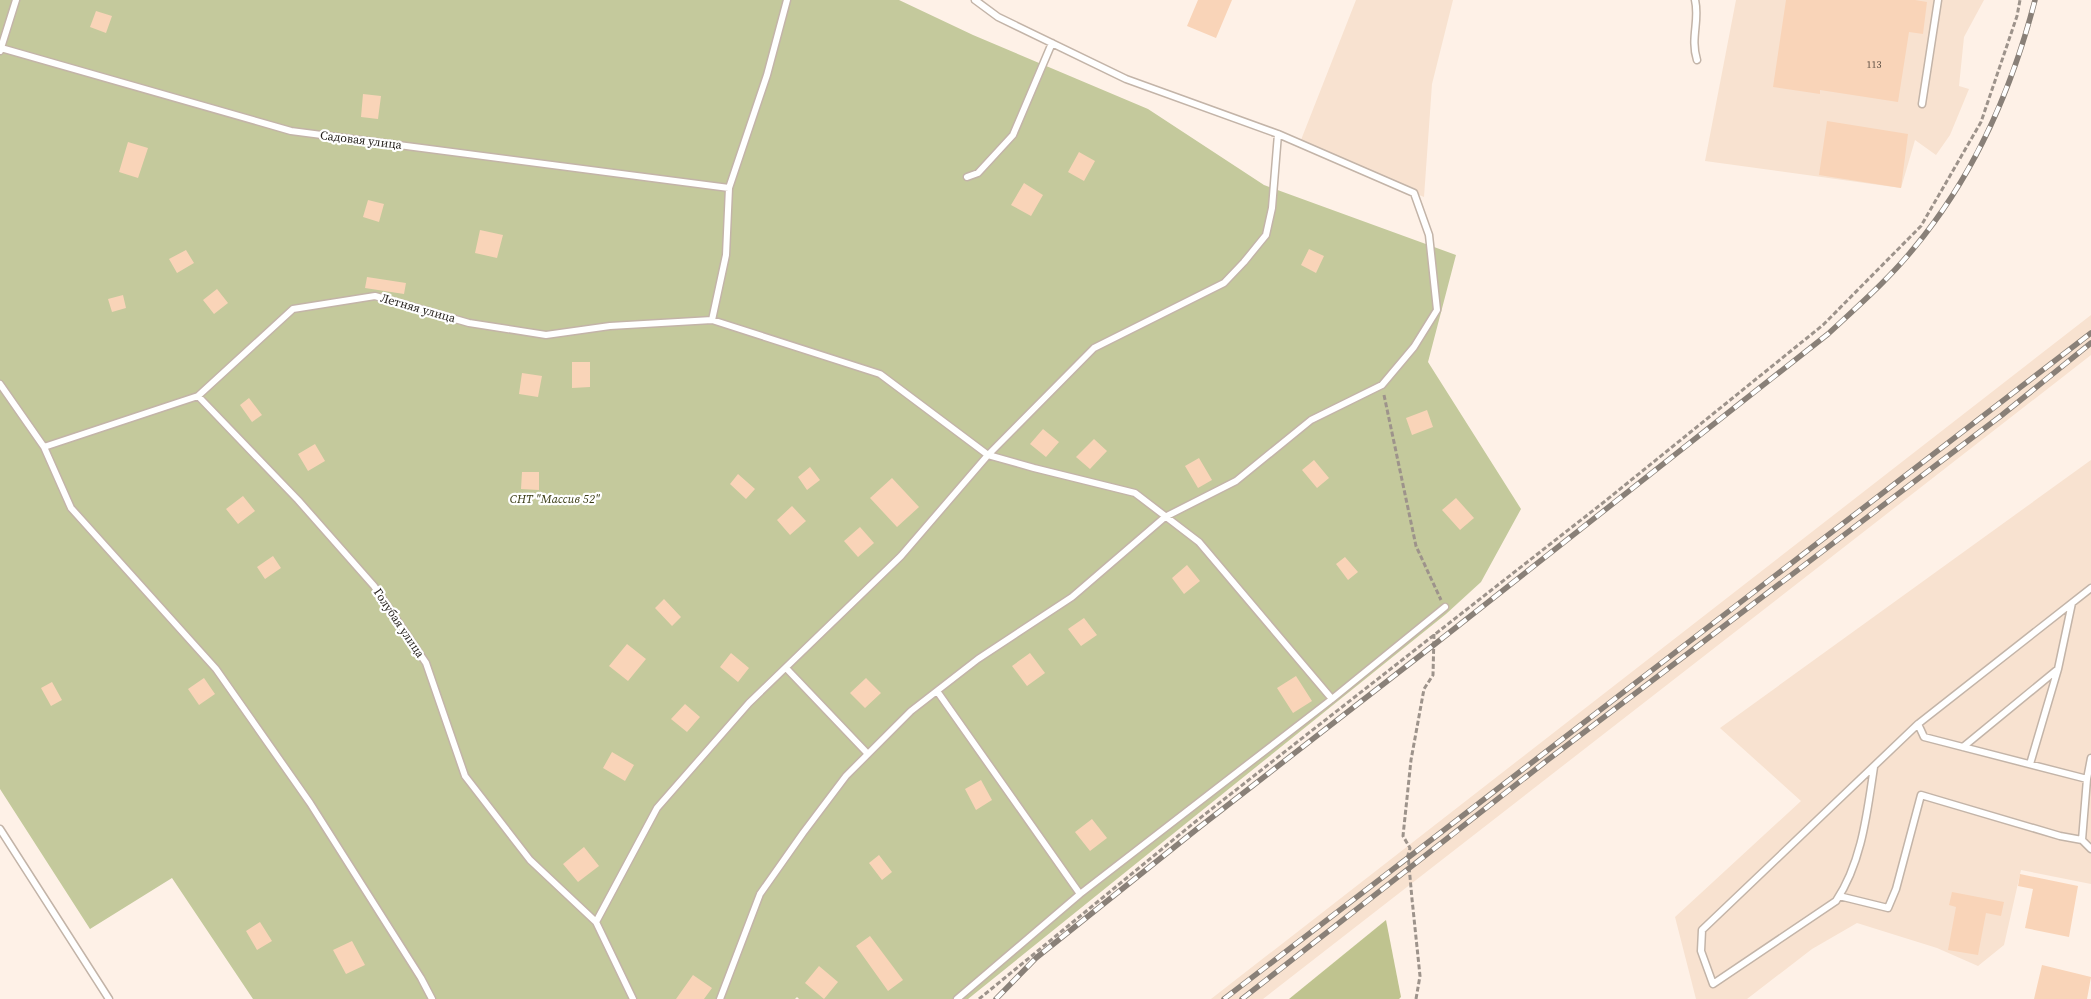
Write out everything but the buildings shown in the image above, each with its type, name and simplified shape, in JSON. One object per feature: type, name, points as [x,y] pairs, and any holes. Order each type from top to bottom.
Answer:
[{"type":"lane","points":[[1,50],[16,0]]},
{"type":"lane","points":[[787,0],[767,76],[729,188],[726,255],[712,320],[880,374],[988,455],[1135,493],[1199,542],[1332,699]]},
{"type":"lane","points":[[720,999],[760,894],[802,833],[841,783],[911,711],[978,659],[1072,597],[1165,517],[1236,482],[1312,420],[1382,385],[1414,347],[1437,310],[1429,235],[1414,193],[1278,134],[1126,80],[998,17],[975,0]]},
{"type":"lane","points":[[1695,0],[1697,7],[1693,48],[1697,60]]},
{"type":"lane","points":[[1922,104],[1938,0]]},
{"type":"lane","points":[[967,177],[978,173],[1013,135],[1052,42]]},
{"type":"lane","name":"Садовая улица","points":[[1,50],[291,131],[729,188]]},
{"type":"lane","points":[[633,999],[596,922],[657,808],[750,703],[902,556],[988,455],[1094,348],[1224,283],[1244,262],[1266,235],[1272,208],[1278,134]]},
{"type":"lane","name":"Летняя улица","points":[[44,448],[198,396],[293,309],[375,296],[469,323],[546,335],[610,326],[712,320]]},
{"type":"lane","points":[[0,384],[44,448],[71,508],[216,669],[305,795],[421,978],[432,999]]},
{"type":"lane","name":"Голубая улица","points":[[198,396],[298,500],[374,586],[426,663],[465,776],[530,860],[596,922]]},
{"type":"lane","points":[[1874,767],[1864,831],[1845,887],[1836,901],[1713,984],[1701,951],[1702,930],[1918,724],[2091,588]]},
{"type":"lane","points":[[2030,764],[2058,669],[2072,603]]},
{"type":"lane","points":[[958,999],[1080,894],[1332,699],[1445,607]]},
{"type":"lane","points":[[786,668],[868,754]]},
{"type":"lane","points":[[1963,747],[2058,669]]},
{"type":"lane","points":[[937,691],[1080,894]]},
{"type":"lane","points":[[1918,724],[1924,737],[2087,779]]},
{"type":"lane","points":[[2082,840],[2087,779],[2091,758]]},
{"type":"lane","points":[[1839,896],[1888,908],[1896,889],[1921,795],[2060,836],[2082,840],[2091,849]]},
{"type":"lane","points":[[0,829],[109,999]]},
{"type":"path","points":[[979,999],[1195,822],[1604,502],[1823,325],[1921,226],[1981,122],[2017,16],[2020,0]]},
{"type":"path","points":[[1382,385],[1416,546],[1445,607],[1446,614],[1433,636],[1435,644],[1433,675],[1424,689],[1411,760],[1404,836],[1410,848],[1408,855],[1420,976],[1416,999]]},
{"type":"shaded area","points":[[1356,0],[1453,0],[1432,84],[1424,197],[1299,145]]},
{"type":"shaded area","points":[[1736,0],[1984,0],[1964,37],[1959,86],[1969,89],[1950,135],[1936,155],[1915,140],[1901,188],[1705,161]]},
{"type":"shaded area","points":[[2091,315],[2091,355],[1263,999],[1211,999]]},
{"type":"shaded area","points":[[2091,460],[2091,884],[2021,870],[2004,945],[1978,966],[1937,948],[1857,923],[1812,949],[1747,999],[1696,999],[1675,917],[1801,801],[1720,728]]},
{"type":"green space","name":"СНТ \"Массив 52\"","points":[[0,0],[899,0],[973,35],[1148,109],[1264,185],[1456,255],[1428,362],[1521,509],[1481,582],[1446,614],[968,999],[799,999],[797,997],[795,999],[253,999],[172,878],[90,929],[0,789]]},
{"type":"green space","points":[[1386,920],[1401,997],[1399,999],[1289,999]]},
{"type":"railway","points":[[996,999],[1036,958],[1197,829],[1828,334],[1873,292],[1894,271],[1935,221],[1955,192],[1972,162],[1988,131],[2015,66],[2035,0]]},
{"type":"railway","points":[[1224,999],[2091,333]]},
{"type":"railway","points":[[1242,999],[1545,762],[2002,415],[2091,343]]}]
